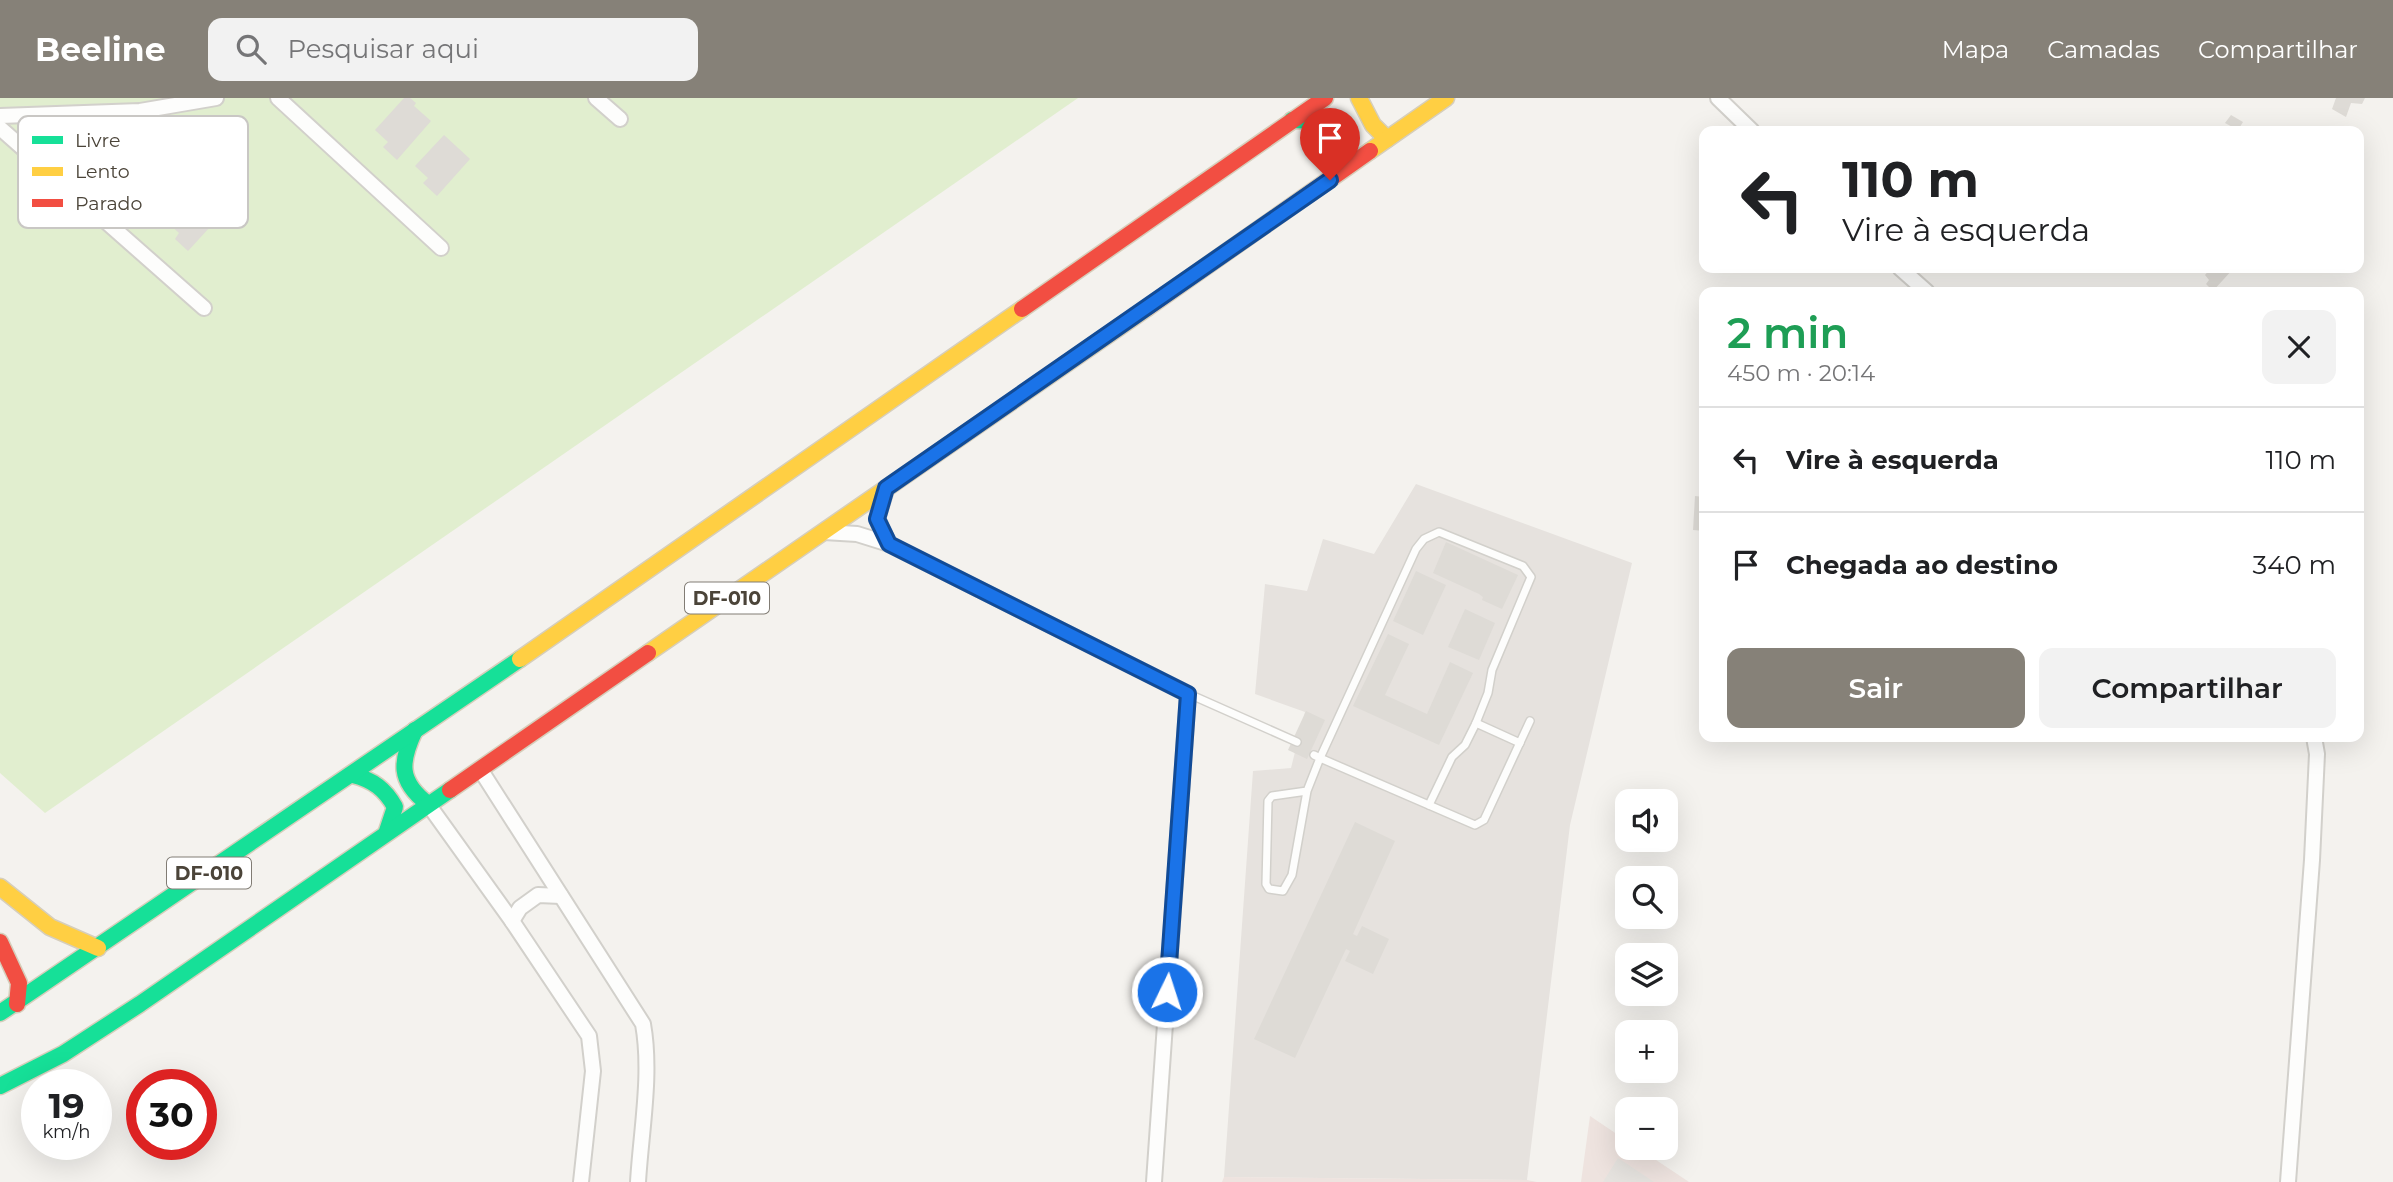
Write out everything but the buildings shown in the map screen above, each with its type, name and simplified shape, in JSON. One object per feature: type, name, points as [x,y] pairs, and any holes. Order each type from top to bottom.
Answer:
[{"type":"main road","name":"DF-010","points":[[0,1013],[353,775],[1325,98]]},
{"type":"main road","points":[[1359,98],[1373,125],[1387,139]]},
{"type":"main road","name":"DF-010","points":[[0,1086],[63,1054],[140,1004],[1446,98]]},
{"type":"main road","points":[[1292,120],[1321,121],[1332,128],[1342,145],[1342,156],[1330,180]]},
{"type":"main road","points":[[415,730],[404,750],[403,765],[411,790],[428,804]]},
{"type":"main road","points":[[353,775],[374,780],[388,794],[395,807],[387,831]]},
{"type":"main road","points":[[0,887],[50,927],[98,948]]},
{"type":"main road","points":[[0,942],[19,983],[17,1004]]},
{"type":"street","points":[[0,116],[140,111],[216,98]]},
{"type":"street","points":[[278,98],[441,248]]},
{"type":"street","points":[[596,98],[620,119]]},
{"type":"street","points":[[1718,98],[1747,126]]},
{"type":"street","points":[[0,128],[18,144]]},
{"type":"street","points":[[113,228],[204,308]]},
{"type":"street","points":[[1906,273],[1921,287]]},
{"type":"street","points":[[886,488],[877,519],[889,544]]},
{"type":"street","points":[[824,532],[857,534],[889,544],[1188,694],[1154,1182]]},
{"type":"street","points":[[2288,1182],[2312,860],[2317,754],[2315,742]]},
{"type":"street","points":[[480,769],[643,1024],[646,1054],[638,1182]]},
{"type":"street","points":[[428,804],[512,921],[589,1036],[593,1070],[581,1182]]},
{"type":"street","points":[[512,921],[520,908],[538,895],[561,896]]},
{"type":"lane","points":[[1307,792],[1272,796],[1268,801],[1266,884],[1269,889],[1283,891],[1289,885],[1307,792],[1317,757],[1416,549],[1424,540],[1439,532],[1523,566],[1531,577],[1492,670],[1488,693],[1476,723],[1465,744],[1452,757],[1429,805]]},
{"type":"lane","points":[[1188,694],[1297,742]]},
{"type":"lane","points":[[1317,757],[1465,821],[1479,824],[1484,820],[1530,721]]},
{"type":"lane","points":[[1476,723],[1520,743]]},
{"type":"shaded area","points":[[1416,484],[1632,563],[1570,825],[1527,1180],[1224,1177],[1253,771],[1291,768],[1305,712],[1255,694],[1265,584],[1307,591],[1323,539],[1374,554]]},
{"type":"shaded area","points":[[1590,1116],[1615,1133],[1615,1160],[1656,1160],[1689,1182],[1581,1182]]},
{"type":"shaded area","points":[[1617,1160],[1621,1160],[1654,1182],[1603,1182]]},
{"type":"shaded area","points":[[1224,1177],[1527,1180],[1537,1182],[1222,1182]]},
{"type":"green space","points":[[0,98],[1078,98],[45,813],[0,773]]},
{"type":"traffic: fast","points":[[1292,120],[1321,121],[1332,128],[1342,144],[1342,156],[1331,177]]},
{"type":"traffic: fast","points":[[0,1013],[520,659]]},
{"type":"traffic: fast","points":[[415,730],[406,752],[405,770],[411,787],[428,804]]},
{"type":"traffic: fast","points":[[353,775],[378,786],[395,807],[387,831]]},
{"type":"traffic: fast","points":[[0,1086],[63,1054],[140,1004],[450,790]]},
{"type":"traffic: slow","points":[[1359,98],[1373,125],[1387,139]]},
{"type":"traffic: slow","points":[[1370,151],[1446,98]]},
{"type":"traffic: slow","points":[[648,653],[1147,308]]},
{"type":"traffic: slow","points":[[520,659],[1022,309]]},
{"type":"traffic: slow","points":[[0,887],[50,927],[98,948]]},
{"type":"traffic: jam","points":[[1022,309],[1325,98]]},
{"type":"traffic: jam","points":[[1147,308],[1370,151]]},
{"type":"traffic: jam","points":[[450,790],[648,653]]},
{"type":"traffic: jam","points":[[0,942],[19,983],[17,1004]]},
{"type":"route","points":[[1167,992],[1188,694],[889,544],[877,519],[886,488],[1330,180]]}]
